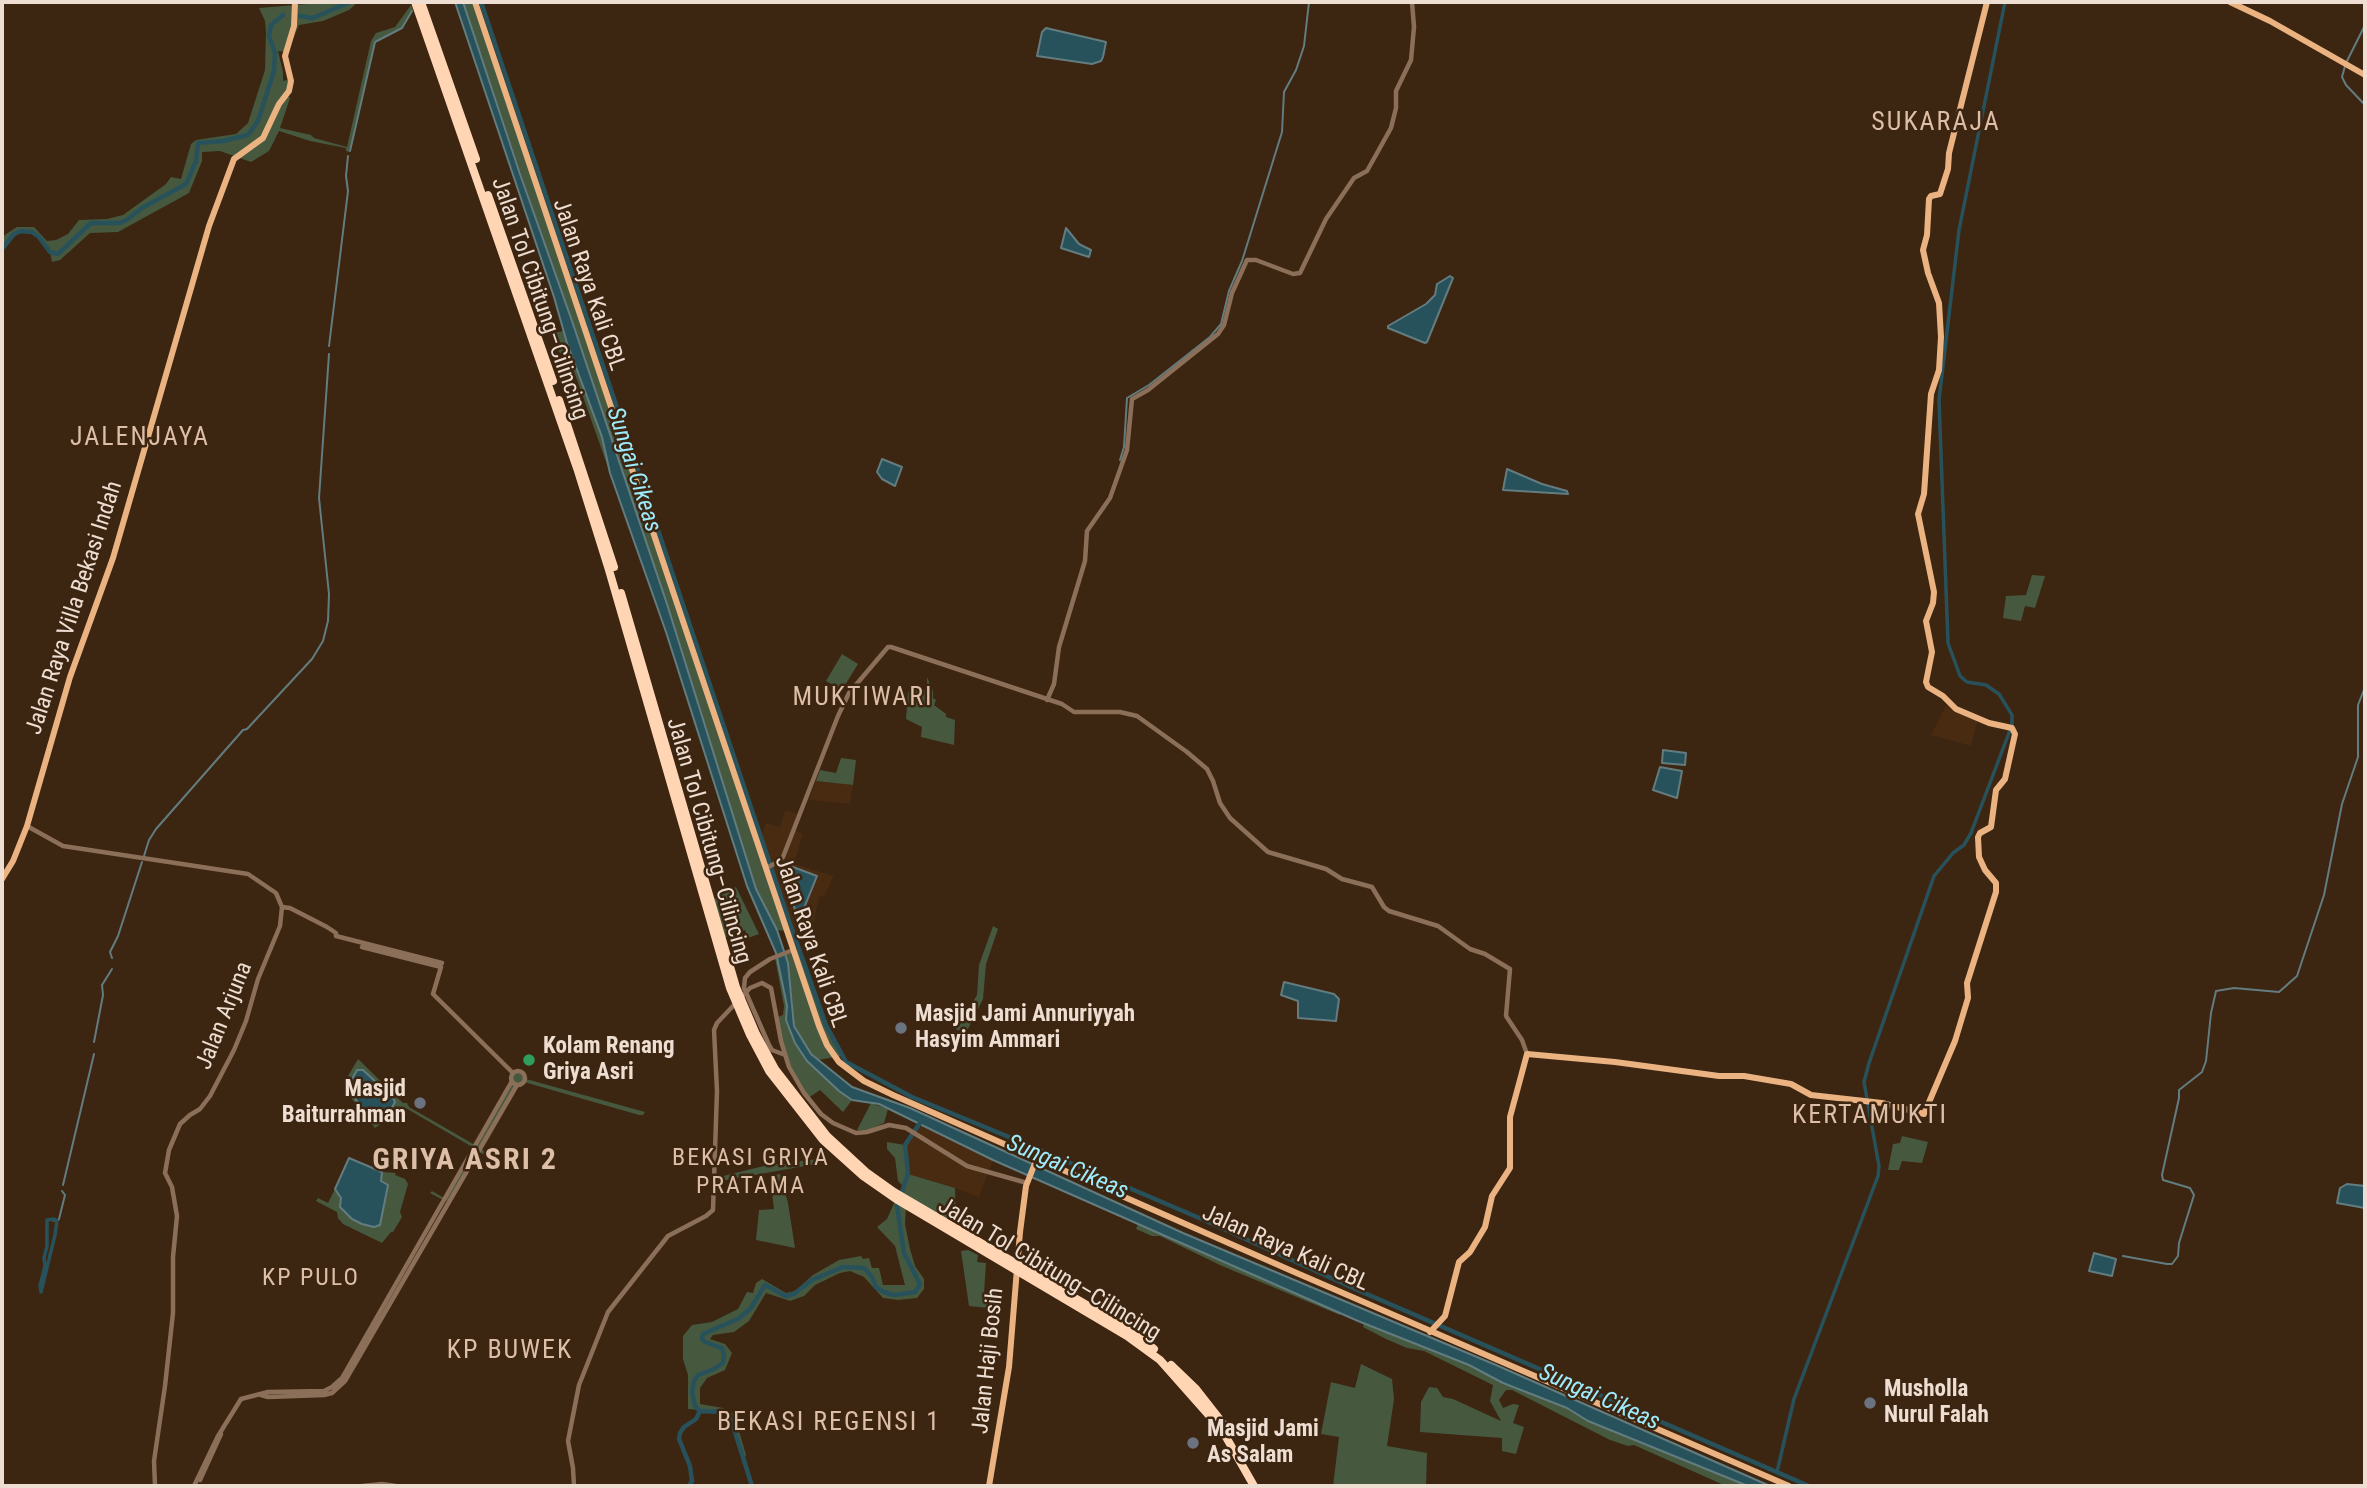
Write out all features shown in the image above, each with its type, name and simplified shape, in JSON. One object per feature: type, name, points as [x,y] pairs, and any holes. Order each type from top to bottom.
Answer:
[{"type":"highway","name":"Jalan Tol Cibitung–Cilincing","points":[[415,2],[578,471],[736,987],[756,1034],[775,1069],[827,1136],[892,1194],[1131,1331],[1164,1357],[1196,1389],[1226,1426],[1259,1486]]},
{"type":"highway","name":"Jalan Tol Cibitung–Cilincing","points":[[421,2],[583,470],[687,826]]},
{"type":"highway","name":"Jalan Tol Cibitung–Cilincing","points":[[946,1225],[1127,1336],[1160,1360],[1222,1430],[1254,1486]]},
{"type":"main road","name":"Jalan Raya Kali CBL","points":[[475,2],[770,866],[794,950],[827,1045],[846,1070],[869,1084],[1036,1160],[1434,1328],[1777,1478],[1789,1486]]},
{"type":"main road","points":[[1434,1328],[1445,1316],[1459,1262],[1485,1227],[1492,1196],[1510,1165],[1510,1117],[1527,1054],[1722,1076],[1744,1076],[1791,1084],[1811,1095],[1869,1102],[1924,1114],[1955,1041],[1968,998],[1967,983],[1996,897],[1996,884],[1981,862],[1978,840],[1980,833],[1990,829],[1992,825],[1997,788],[2005,779],[2015,733],[2010,727],[1989,723],[1960,712],[1927,686],[1926,675],[1932,652],[1926,621],[1934,592],[1918,518],[1924,494],[1931,394],[1939,370],[1941,337],[1939,303],[1923,253],[1929,199],[1940,194],[1948,169],[1949,153],[1987,2]]},
{"type":"main road","points":[[2230,2],[2270,21],[2365,75]]},
{"type":"main road","name":"Jalan Raya Villa Bekasi Indah","points":[[2,878],[13,861],[27,826],[70,677],[116,548],[200,250],[232,162],[268,131],[279,104],[289,91],[290,81],[285,56],[294,26],[295,5]]},
{"type":"main road","name":"Jalan Haji Bosih","points":[[989,1486],[1009,1367],[1018,1253],[1028,1180],[1036,1160]]},
{"type":"street","points":[[1047,700],[1054,684],[1059,647],[1085,561],[1087,531],[1110,498],[1127,449],[1132,399],[1148,390],[1218,334],[1224,325],[1232,293],[1247,260],[1256,260],[1293,274],[1300,273],[1325,219],[1354,177],[1365,173],[1391,128],[1396,108],[1395,95],[1410,64],[1414,29],[1412,2]]},
{"type":"street","points":[[770,866],[782,857],[849,693],[888,647],[1062,704],[1078,713],[1119,712],[1137,716],[1207,769],[1220,803],[1230,818],[1268,852],[1326,869],[1342,879],[1371,887],[1389,911],[1438,926],[1470,949],[1507,966],[1511,971],[1507,1018],[1522,1040],[1527,1054]]},
{"type":"street","points":[[27,826],[63,846],[250,874],[276,893],[283,907],[327,927],[336,933],[336,936],[442,965]]},
{"type":"street","name":"Jalan Arjuna","points":[[155,1486],[154,1461],[173,1313],[173,1257],[177,1216],[172,1186],[165,1173],[169,1150],[180,1124],[200,1109],[210,1096],[234,1049],[280,926],[283,907]]},
{"type":"street","points":[[362,947],[442,965]]},
{"type":"street","points":[[785,1055],[772,1050],[744,983],[750,971],[794,950]]},
{"type":"street","points":[[196,1485],[239,1401],[249,1395],[268,1392],[324,1391],[341,1380],[514,1083],[513,1073],[433,994],[442,965]]},
{"type":"street","points":[[573,1486],[568,1441],[579,1385],[606,1315],[668,1236],[706,1216],[713,1208],[717,1091],[714,1030],[727,1011],[750,988],[762,983],[771,988],[785,1055],[804,1093],[821,1114],[833,1123],[856,1133],[889,1125],[906,1128],[967,1166],[1028,1180]]},
{"type":"street","points":[[772,1050],[779,1048],[781,1041]]},
{"type":"street","points":[[513,1073],[519,1070],[525,1074],[524,1082],[514,1083]]},
{"type":"street","points":[[362,1486],[396,1486]]},
{"type":"shaded area","points":[[1946,705],[1978,719],[1971,746],[1931,735]]},
{"type":"shaded area","points":[[816,781],[853,785],[850,804],[809,800]]},
{"type":"shaded area","points":[[785,810],[799,814],[794,827],[798,827],[796,831],[803,834],[794,864],[834,876],[824,896],[819,897],[811,934],[793,933],[761,837],[766,823],[780,827]]},
{"type":"shaded area","points":[[919,1125],[993,1160],[979,1197],[908,1174],[905,1145]]},
{"type":"green space","points":[[358,2],[349,10],[323,21],[299,25],[287,52],[278,51],[283,81],[290,79],[286,95],[290,98],[280,128],[347,147],[371,41],[376,33],[395,27],[411,5],[413,10],[402,28],[375,42],[349,152],[346,148],[279,131],[269,151],[251,162],[220,151],[202,152],[202,161],[189,193],[118,232],[90,233],[60,260],[52,262],[50,252],[32,232],[21,231],[14,234],[2,248],[2,239],[17,227],[34,227],[47,241],[56,240],[68,234],[79,220],[107,219],[123,215],[166,184],[171,177],[181,179],[191,144],[196,140],[236,134],[248,123],[265,70],[265,21],[259,8]]},
{"type":"green space","points":[[463,2],[475,2],[787,931],[777,930],[756,889],[659,583]]},
{"type":"green space","points":[[564,331],[602,437],[610,473],[570,360],[559,352],[553,333]]},
{"type":"green space","points":[[2032,575],[2045,576],[2035,608],[2025,606],[2021,621],[2003,618],[2006,596],[2026,595]]},
{"type":"green space","points":[[842,654],[858,664],[842,690],[826,681]]},
{"type":"green space","points":[[927,677],[936,700],[934,705],[946,714],[946,717],[955,720],[954,745],[921,737],[922,727],[906,719],[908,692],[927,689]]},
{"type":"green space","points":[[841,758],[856,760],[853,785],[816,781],[820,770],[836,773]]},
{"type":"green space","points":[[736,887],[759,934],[748,938],[745,930],[723,938],[712,900]]},
{"type":"green space","points":[[993,926],[998,929],[986,964],[983,999],[967,1031],[956,1030],[977,995],[979,965]]},
{"type":"green space","points":[[800,950],[831,1039],[842,1056],[818,1060],[811,1054],[794,1026],[785,955]]},
{"type":"green space","points":[[777,957],[787,1006],[786,1020],[795,1043],[807,1061],[852,1100],[843,1112],[820,1090],[808,1098],[785,1056],[778,1017],[783,1015],[784,1006],[775,958]]},
{"type":"green space","points":[[358,1059],[403,1103],[475,1145],[517,1070],[524,1073],[526,1079],[645,1112],[639,1115],[524,1082],[517,1085],[481,1149],[495,1157],[493,1159],[479,1152],[450,1200],[445,1201],[430,1193],[432,1191],[444,1198],[474,1148],[404,1107],[375,1128],[344,1089]]},
{"type":"green space","points":[[871,1103],[888,1109],[884,1123],[869,1130],[857,1130]]},
{"type":"green space","points":[[1902,1136],[1928,1142],[1922,1163],[1902,1161],[1899,1170],[1888,1170],[1893,1144],[1900,1143]]},
{"type":"green space","points":[[887,1142],[905,1145],[908,1174],[955,1188],[956,1217],[945,1219],[901,1196],[903,1186],[898,1181],[895,1158],[887,1149]]},
{"type":"green space","points":[[818,1159],[822,1163],[715,1182],[715,1178],[768,1165]]},
{"type":"green space","points":[[382,1172],[396,1173],[395,1175],[405,1179],[408,1184],[400,1212],[402,1217],[382,1243],[343,1224],[337,1212],[316,1201],[318,1198],[328,1203],[335,1189],[341,1198],[381,1181]]},
{"type":"green space","points":[[780,1174],[795,1248],[756,1240],[759,1210],[774,1209],[770,1176]]},
{"type":"green space","points":[[896,1199],[906,1206],[905,1224],[910,1249],[915,1266],[924,1279],[924,1289],[917,1298],[883,1298],[864,1277],[850,1271],[815,1285],[804,1296],[790,1301],[766,1293],[749,1321],[734,1332],[713,1335],[710,1339],[725,1344],[732,1353],[725,1370],[707,1378],[700,1388],[700,1404],[723,1408],[734,1414],[746,1455],[743,1463],[730,1416],[724,1412],[688,1409],[688,1375],[683,1359],[683,1336],[692,1325],[712,1322],[738,1309],[747,1292],[753,1293],[756,1283],[762,1279],[786,1293],[795,1291],[813,1275],[839,1260],[861,1256],[863,1259],[869,1258],[872,1268],[879,1268],[883,1285],[905,1285],[895,1246],[877,1227],[887,1219]]},
{"type":"green space","points":[[1138,1224],[1340,1311],[1340,1315],[1222,1266],[1160,1236],[1152,1236],[1136,1229]]},
{"type":"green space","points":[[968,1250],[978,1255],[977,1262],[986,1263],[984,1293],[989,1300],[989,1308],[969,1306],[961,1251]]},
{"type":"green space","points":[[1364,1323],[1469,1365],[1503,1383],[1567,1408],[1589,1421],[1748,1486],[1726,1486],[1634,1445],[1628,1446],[1610,1440],[1512,1390],[1506,1390],[1499,1400],[1503,1408],[1519,1405],[1513,1423],[1524,1427],[1516,1454],[1502,1451],[1502,1438],[1420,1432],[1421,1402],[1429,1387],[1437,1388],[1443,1397],[1501,1421],[1490,1401],[1493,1385],[1424,1351],[1407,1348],[1386,1339],[1363,1327]]},
{"type":"green space","points":[[1361,1364],[1392,1379],[1394,1399],[1387,1446],[1427,1453],[1426,1486],[1333,1486],[1339,1437],[1321,1434],[1331,1382],[1355,1388]]},
{"type":"water","points":[[455,2],[463,2],[572,321],[667,604],[756,889],[777,930],[788,963],[794,1026],[811,1054],[852,1087],[910,1108],[1183,1233],[1496,1365],[1770,1486],[1748,1486],[1588,1421],[1567,1408],[1503,1383],[1469,1365],[1358,1321],[993,1160],[879,1104],[852,1100],[807,1061],[795,1043],[786,1020],[787,1006],[776,953],[747,886],[666,632],[610,473],[602,437],[567,343]]},
{"type":"water","points":[[1046,28],[1106,42],[1101,61],[1092,64],[1037,56],[1042,32]]},
{"type":"water","points":[[1066,228],[1079,244],[1091,250],[1089,257],[1061,248]]},
{"type":"water","points":[[1450,276],[1453,278],[1427,342],[1388,328],[1426,304],[1435,295],[1437,284]]},
{"type":"water","points":[[882,459],[902,467],[895,486],[882,479],[877,472]]},
{"type":"water","points":[[1507,469],[1567,491],[1568,494],[1503,490]]},
{"type":"water","points":[[1663,750],[1686,753],[1685,765],[1662,763]]},
{"type":"water","points":[[1660,767],[1682,771],[1677,798],[1653,790]]},
{"type":"water","points":[[785,864],[817,876],[798,923],[792,898],[794,887],[787,885],[781,866]]},
{"type":"water","points":[[1284,982],[1334,994],[1339,999],[1336,1021],[1298,1018],[1298,1001],[1281,995]]},
{"type":"water","points":[[357,1070],[363,1070],[393,1098],[395,1102],[389,1113],[373,1120],[356,1100],[350,1083]]},
{"type":"water","points":[[349,1158],[382,1172],[381,1181],[388,1185],[380,1225],[374,1227],[362,1224],[352,1219],[340,1207],[341,1198],[335,1189]]},
{"type":"water","points":[[2347,1184],[2365,1186],[2365,1208],[2337,1203],[2340,1188]]},
{"type":"water","points":[[2094,1253],[2116,1259],[2112,1276],[2089,1271]]},
{"type":"waterway","points":[[300,16],[313,18],[350,2]]},
{"type":"waterway","name":"Sungai Cikeas","points":[[481,2],[789,921],[826,1025],[846,1062],[912,1097],[1204,1220],[1353,1288],[1809,1486]]},
{"type":"waterway","points":[[1120,460],[1124,447],[1127,398],[1149,385],[1210,337],[1221,324],[1229,291],[1242,261],[1282,132],[1284,92],[1296,70],[1304,46],[1309,2]]},
{"type":"waterway","points":[[1777,1472],[1794,1399],[1878,1176],[1879,1166],[1864,1082],[1869,1063],[1934,876],[1953,853],[1964,845],[1971,833],[2012,725],[2012,715],[1999,694],[1986,685],[1967,682],[1960,676],[1948,643],[1939,400],[1959,230],[2005,2]]},
{"type":"waterway","points":[[350,151],[375,42],[402,28],[412,11]]},
{"type":"waterway","points":[[2,249],[14,234],[21,231],[32,232],[50,252],[58,254],[91,223],[120,223],[186,184],[196,161],[198,143],[248,135],[258,121],[274,71],[275,53],[269,36],[271,25],[283,15]]},
{"type":"waterway","points":[[2347,61],[2365,25]]},
{"type":"waterway","points":[[2345,66],[2342,77],[2346,85],[2365,105]]},
{"type":"waterway","points":[[329,346],[348,191],[348,156]]},
{"type":"waterway","points":[[144,856],[156,829],[243,730],[247,729],[312,659],[323,641],[328,621],[329,594],[319,498],[329,354]]},
{"type":"waterway","points":[[2123,1256],[2167,1264],[2172,1264],[2178,1256],[2179,1243],[2194,1195],[2190,1188],[2163,1180],[2162,1175],[2179,1090],[2202,1072],[2216,991],[2234,988],[2279,992],[2297,976],[2324,895],[2342,804],[2358,757],[2358,705],[2365,687]]},
{"type":"waterway","points":[[112,958],[110,952],[118,936],[142,862]]},
{"type":"waterway","points":[[94,1042],[103,995],[102,985],[112,969]]},
{"type":"waterway","points":[[63,1185],[94,1054]]},
{"type":"waterway","points":[[901,1195],[908,1174],[905,1145],[920,1123]]},
{"type":"waterway","points":[[51,1220],[59,1219],[65,1195],[62,1191]]},
{"type":"waterway","points":[[689,1486],[692,1481],[690,1466],[679,1439],[680,1433],[696,1419],[700,1411],[695,1406],[692,1392],[694,1381],[698,1375],[723,1363],[724,1355],[722,1348],[705,1342],[702,1339],[703,1334],[738,1319],[751,1308],[765,1285],[786,1296],[794,1294],[812,1280],[843,1267],[864,1268],[876,1287],[884,1292],[894,1295],[915,1292],[920,1284],[904,1253],[897,1206]]},
{"type":"waterway","points":[[54,1219],[57,1221],[55,1235],[41,1292],[47,1246],[47,1220],[54,1219]]},
{"type":"waterway","points":[[700,1411],[724,1412],[730,1416],[752,1486]]},
{"type":"place","name":"Masjid Jami Annuriyyah Hasyim Ammari","points":[[901,1028]]},
{"type":"place","name":"Kolam Renang Griya Asri","points":[[529,1060]]},
{"type":"place","name":"Masjid Baiturrahman","points":[[420,1103]]},
{"type":"place","name":"Musholla Nurul Falah","points":[[1870,1403]]},
{"type":"place","name":"Masjid Jami As Salam","points":[[1193,1443]]},
{"type":"district","name":"SUKARAJA","points":[[1936,123]]},
{"type":"district","name":"JALENJAYA","points":[[140,438]]},
{"type":"district","name":"MUKTIWARI","points":[[863,698]]},
{"type":"district","name":"KERTAMUKTI","points":[[1870,1116]]},
{"type":"district","name":"GRIYA ASRI 2","points":[[465,1161]]},
{"type":"district","name":"BEKASI GRIYA PRATAMA","points":[[751,1173]]},
{"type":"district","name":"KP PULO","points":[[311,1279]]},
{"type":"district","name":"KP BUWEK","points":[[510,1351]]},
{"type":"district","name":"BEKASI REGENSI 1","points":[[829,1423]]}]
